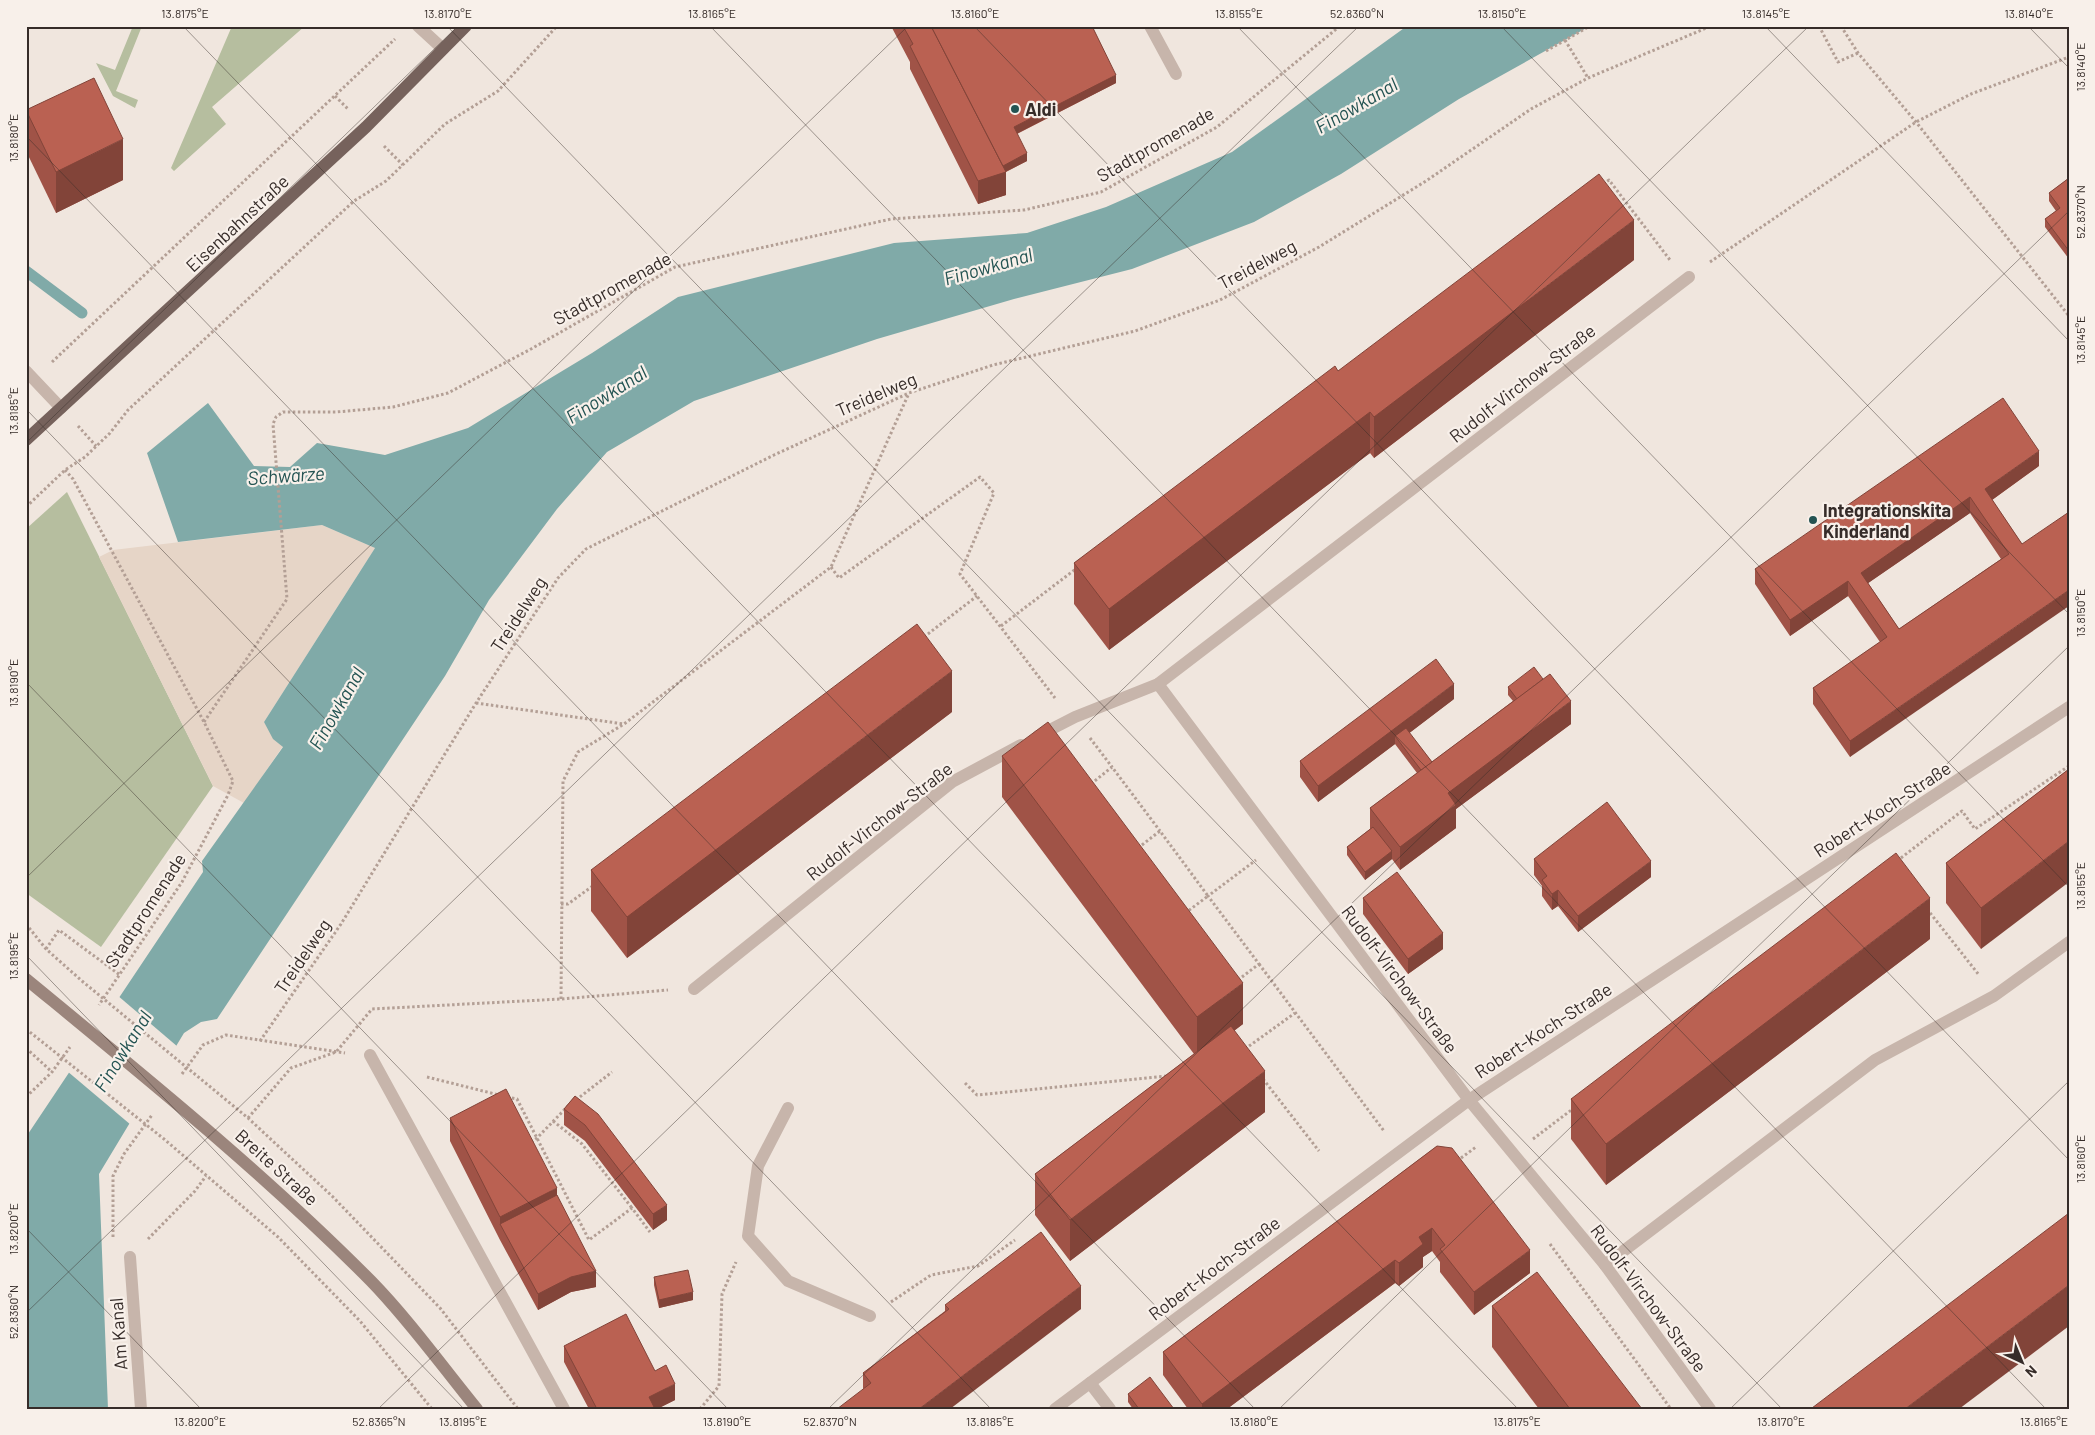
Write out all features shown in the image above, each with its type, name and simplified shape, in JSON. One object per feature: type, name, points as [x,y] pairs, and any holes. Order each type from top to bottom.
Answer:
[{"type":"main road","name":"Eisenbahnstraße","points":[[28,433],[61,408],[366,127],[466,26]]},
{"type":"main road","name":"Breite Straße","points":[[26,979],[185,1110],[294,1206],[372,1282],[477,1409]]},
{"type":"street","points":[[418,26],[443,49]]},
{"type":"street","points":[[1150,26],[1176,74]]},
{"type":"street","name":"Rudolf-Virchow-Straße","points":[[694,989],[952,782],[1075,717],[1158,684],[1689,276]]},
{"type":"street","points":[[30,375],[61,408]]},
{"type":"street","name":"Rudolf-Virchow-Straße","points":[[1158,684],[1469,1100],[1605,1265],[1710,1409]]},
{"type":"street","name":"Robert-Koch-Straße","points":[[1055,1409],[1469,1100],[2069,707]]},
{"type":"street","points":[[1605,1265],[1875,1060],[1994,996],[2069,942]]},
{"type":"street","points":[[370,1056],[564,1409]]},
{"type":"street","points":[[788,1108],[758,1166],[748,1236],[788,1281],[870,1316]]},
{"type":"street","name":"Am Kanal","points":[[130,1257],[141,1409]]},
{"type":"street","points":[[1090,1383],[1110,1409]]},
{"type":"path","points":[[26,507],[65,470],[86,457],[110,433],[128,410],[354,201],[386,181],[445,124],[498,91],[557,26]]},
{"type":"path","name":"Stadtpromenade","points":[[204,722],[287,599],[273,424],[276,417],[283,412],[336,412],[393,407],[448,393],[531,349],[675,267],[891,219],[1024,210],[1101,192],[1217,127],[1340,26]]},
{"type":"path","points":[[1546,51],[1590,26]]},
{"type":"path","name":"Treidelweg","points":[[336,1052],[260,1041],[341,924],[476,703],[558,578],[586,549],[774,455],[909,393],[993,365],[1135,331],[1220,300],[1319,247],[1426,181],[1531,109],[1588,78],[1711,26]]},
{"type":"path","points":[[1819,26],[1838,62],[1858,53]]},
{"type":"path","points":[[1841,26],[1844,34],[1858,53],[1916,122],[2069,316]]},
{"type":"path","points":[[30,375],[401,33]]},
{"type":"path","points":[[1565,40],[1588,78]]},
{"type":"path","points":[[1689,276],[1916,122],[1971,94],[2069,57]]},
{"type":"path","points":[[1601,186],[1609,180],[1670,261]]},
{"type":"path","points":[[561,999],[563,781],[578,752],[624,724],[831,567],[909,393]]},
{"type":"path","name":"Stadtpromenade","points":[[65,470],[73,479],[113,550],[233,781],[228,795],[182,882],[94,1012]]},
{"type":"path","points":[[831,567],[839,578],[980,477],[994,493],[960,574],[1062,707],[1075,717],[1399,1152]]},
{"type":"path","points":[[1000,626],[1079,567]]},
{"type":"path","points":[[922,638],[978,596]]},
{"type":"path","points":[[476,703],[624,724]]},
{"type":"path","points":[[1871,838],[1892,864],[1962,811],[1975,830],[2069,766]]},
{"type":"path","points":[[1089,785],[1112,768]]},
{"type":"path","points":[[1137,849],[1160,832]]},
{"type":"path","points":[[1185,913],[1277,844]]},
{"type":"path","points":[[561,904],[568,904],[600,881]]},
{"type":"path","points":[[1922,903],[1994,996]]},
{"type":"path","points":[[26,924],[46,949],[82,981],[206,1081]]},
{"type":"path","points":[[46,949],[59,930],[120,975]]},
{"type":"path","points":[[1236,981],[1259,964]]},
{"type":"path","points":[[336,1052],[372,1009],[561,999],[694,989]]},
{"type":"path","points":[[1242,1052],[1295,1013]]},
{"type":"path","points":[[26,1029],[164,1139],[278,1237],[353,1314],[432,1409]]},
{"type":"path","points":[[26,1097],[52,1072],[73,1042]]},
{"type":"path","points":[[26,1048],[52,1072]]},
{"type":"path","points":[[248,1118],[291,1068],[336,1052],[370,1056]]},
{"type":"path","points":[[524,1146],[537,1138],[565,1108],[612,1072]]},
{"type":"path","points":[[1260,1074],[1319,1151]]},
{"type":"path","points":[[965,1084],[977,1095],[1175,1076]]},
{"type":"path","points":[[427,1077],[517,1099],[589,1240],[632,1208]]},
{"type":"path","points":[[1456,1162],[1478,1145],[1514,1154],[1577,1106]]},
{"type":"path","points":[[553,1121],[582,1144],[650,1232]]},
{"type":"path","points":[[130,1257],[172,1216],[206,1176]]},
{"type":"path","points":[[700,1409],[719,1386],[722,1294],[748,1236]]},
{"type":"path","points":[[870,1316],[931,1276],[978,1266],[1015,1240]]},
{"type":"path","points":[[1548,1241],[1671,1409]]},
{"type":"green space","points":[[133,26],[142,26],[116,91],[138,100],[135,108],[113,96],[96,63],[115,70]]},
{"type":"green space","points":[[232,26],[305,26],[212,107],[226,124],[174,171],[171,168]]},
{"type":"green space","points":[[67,492],[213,786],[101,947],[26,893],[26,529]]},
{"type":"shaded area","points":[[322,525],[375,548],[264,722],[283,746],[244,803],[213,786],[99,557],[113,550]]},
{"type":"water","name":"Finowkanal","points":[[1407,26],[1590,26],[1459,99],[1341,174],[1254,222],[1132,269],[1014,299],[877,339],[694,401],[607,452],[557,509],[489,600],[445,676],[217,1019],[201,1022],[184,1033],[99,1174],[108,1409],[26,1409],[26,1137],[203,872],[202,861],[283,747],[273,739],[264,722],[375,548],[322,525],[178,542],[147,453],[208,403],[254,466],[290,467],[317,443],[385,455],[468,428],[592,353],[678,297],[894,243],[1027,233],[1106,207],[1232,152]]},
{"type":"pier","points":[[117,995],[178,1047],[131,1125],[67,1071]]},
{"type":"building","points":[[903,26],[931,26],[1006,172],[978,181],[910,46],[913,44]]},
{"type":"building","name":"Aldi","points":[[931,26],[1092,26],[1116,75],[1014,127],[1027,153],[1003,166]]},
{"type":"building","points":[[94,78],[123,139],[56,172],[26,110]]},
{"type":"building","points":[[1599,174],[1634,220],[1374,417],[1370,412],[1109,609],[1074,563],[1335,366],[1338,371]]},
{"type":"building","points":[[2069,178],[2069,251],[2045,219],[2060,208],[2049,193]]},
{"type":"building","points":[[2003,398],[2039,451],[1985,489],[2022,544],[2069,512],[2069,590],[1850,741],[1813,688],[1887,637],[1848,581],[1790,620],[1755,569]],"holes":[[[1970,497],[2009,554],[1899,629],[1861,573]]]},
{"type":"building","points":[[917,624],[952,671],[627,917],[591,870]]},
{"type":"building","points":[[1436,659],[1454,684],[1318,786],[1300,761]]},
{"type":"building","points":[[1534,667],[1543,679],[1517,699],[1508,687]]},
{"type":"building","points":[[1550,674],[1571,701],[1448,793],[1456,805],[1400,847],[1370,808]]},
{"type":"building","points":[[1048,722],[1243,983],[1197,1017],[1002,756]]},
{"type":"building","points":[[1406,728],[1432,762],[1421,770],[1395,736]]},
{"type":"building","points":[[2069,769],[2069,841],[1981,908],[1946,863]]},
{"type":"building","points":[[1607,802],[1651,861],[1578,916],[1558,890],[1552,894],[1542,880],[1547,876],[1534,859]]},
{"type":"building","points":[[1373,827],[1392,851],[1365,872],[1347,847]]},
{"type":"building","points":[[1896,853],[1930,898],[1606,1144],[1571,1099]]},
{"type":"building","points":[[1397,872],[1443,933],[1408,959],[1363,898]]},
{"type":"building","points":[[1231,1026],[1265,1071],[1070,1220],[1035,1174]]},
{"type":"building","points":[[506,1089],[557,1188],[500,1217],[450,1118]]},
{"type":"building","points":[[575,1096],[598,1114],[667,1205],[653,1214],[585,1125],[564,1109]]},
{"type":"building","points":[[1437,1146],[1452,1148],[1530,1250],[1474,1292],[1440,1249],[1445,1245],[1432,1228],[1419,1237],[1423,1244],[1399,1263],[1395,1260],[1202,1404],[1163,1352]]},
{"type":"building","points":[[557,1195],[596,1271],[571,1277],[538,1294],[500,1224]]},
{"type":"building","points":[[2069,1213],[2069,1285],[1905,1409],[1812,1409],[1812,1408]]},
{"type":"building","points":[[1041,1232],[1081,1286],[919,1409],[837,1409],[871,1383],[863,1373],[949,1309],[945,1305]]},
{"type":"building","points":[[688,1270],[693,1292],[659,1300],[654,1277]]},
{"type":"building","points":[[1537,1272],[1642,1409],[1570,1409],[1492,1306]]},
{"type":"building","points":[[626,1314],[655,1371],[666,1365],[675,1384],[649,1397],[655,1409],[597,1409],[564,1346]]},
{"type":"building","points":[[1150,1377],[1174,1409],[1139,1409],[1128,1394]]},
{"type":"waterway","name":"Schwärze","points":[[26,271],[82,313]]},
{"type":"place","name":"Aldi","points":[[1015,109]]},
{"type":"place","name":"Integrationskita Kinderland","points":[[1813,520]]}]
